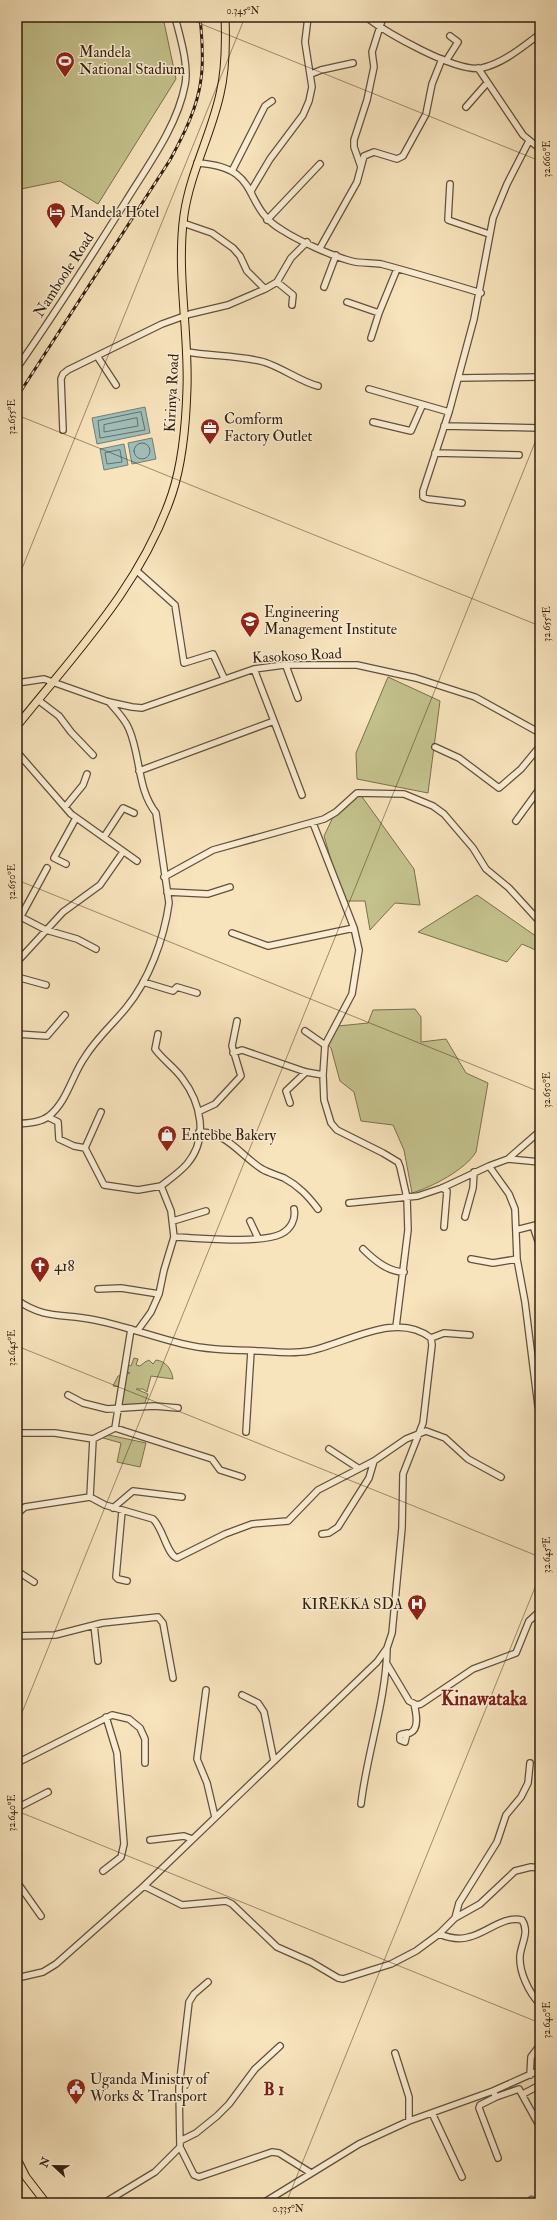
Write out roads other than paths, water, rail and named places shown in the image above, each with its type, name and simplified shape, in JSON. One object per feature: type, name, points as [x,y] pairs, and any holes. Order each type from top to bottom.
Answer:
[{"type":"main road","name":"Kirinya Road","points":[[17,726],[107,616],[137,571],[152,543],[177,476],[184,429],[187,387],[186,315],[181,265],[183,223],[188,194],[221,92],[225,58],[225,17]]},
{"type":"main road","points":[[17,2159],[26,2177],[46,2203]]},
{"type":"street","name":"Namboole Road","points":[[17,368],[65,298],[158,150],[175,114],[185,85],[186,73],[175,17]]},
{"type":"street","points":[[251,191],[270,159],[307,106],[312,90],[311,74],[305,42],[308,17]]},
{"type":"street","points":[[366,17],[379,26],[444,60],[478,68],[502,60],[540,34]]},
{"type":"street","points":[[361,167],[354,147],[354,140],[370,86],[374,67],[372,52],[383,17]]},
{"type":"street","points":[[320,248],[354,187],[364,156],[368,153],[374,152],[397,159],[403,156],[426,114],[432,84],[444,60],[458,42],[450,36]]},
{"type":"street","points":[[311,74],[321,70],[353,63]]},
{"type":"street","points":[[478,68],[528,141],[540,149]]},
{"type":"street","points":[[466,107],[487,83]]},
{"type":"street","points":[[232,171],[265,106],[272,101]]},
{"type":"street","points":[[462,503],[428,500],[423,497],[427,474],[459,378],[481,293],[490,234],[497,206],[528,141]]},
{"type":"street","points":[[197,163],[217,164],[240,176],[251,191],[267,220],[283,231],[320,248],[353,262],[379,264],[481,293]]},
{"type":"street","points":[[267,220],[320,164]]},
{"type":"street","points":[[450,184],[448,220],[490,234]]},
{"type":"street","points":[[183,223],[212,233],[233,248],[240,256],[247,271],[265,289]]},
{"type":"street","points":[[63,430],[61,384],[63,374],[141,334],[186,315],[228,305],[265,289],[277,282],[291,258],[307,242]]},
{"type":"street","points":[[324,287],[336,255]]},
{"type":"street","points":[[371,338],[379,313],[397,269]]},
{"type":"street","points":[[277,282],[293,295],[292,305]]},
{"type":"street","points":[[347,302],[379,313]]},
{"type":"street","points":[[187,352],[256,360],[284,369],[304,381],[318,386]]},
{"type":"street","points":[[97,356],[116,385]]},
{"type":"street","points":[[459,378],[540,377]]},
{"type":"street","points":[[369,389],[422,406],[448,412]]},
{"type":"street","points":[[374,422],[411,431],[422,406]]},
{"type":"street","points":[[444,426],[540,428]]},
{"type":"street","points":[[435,453],[519,455]]},
{"type":"street","points":[[137,571],[174,605],[184,663],[213,654],[224,678]]},
{"type":"street","points":[[286,666],[298,698]]},
{"type":"street","name":"Kasokoso Road","points":[[17,683],[40,679],[109,702],[142,708],[224,678],[254,669],[286,666],[369,666],[416,678],[475,697],[540,733]]},
{"type":"street","points":[[254,669],[302,794]]},
{"type":"street","points":[[38,700],[59,716],[71,732],[93,755]]},
{"type":"street","points":[[48,1118],[65,1095],[84,1058],[126,1008],[143,982],[158,945],[169,903],[164,877],[162,846],[156,813],[147,797],[129,729],[109,702]]},
{"type":"street","points":[[139,771],[274,720]]},
{"type":"street","points":[[435,748],[459,758],[500,788],[521,769],[540,746]]},
{"type":"street","points":[[17,752],[76,818],[137,861]]},
{"type":"street","points":[[65,807],[83,785],[86,774]]},
{"type":"street","points":[[516,821],[540,788]]},
{"type":"street","points":[[164,877],[218,849],[324,819],[336,812],[352,795],[361,792],[404,794],[424,801],[444,814],[473,848],[486,869],[509,888],[540,922]]},
{"type":"street","points":[[104,837],[124,808],[134,813]]},
{"type":"street","points":[[66,864],[54,858],[76,818]]},
{"type":"street","points":[[313,823],[354,928],[358,950],[352,994],[325,1044],[322,1075],[324,1100],[331,1123],[337,1130],[398,1162],[407,1198],[408,1230],[396,1327]]},
{"type":"street","points":[[17,962],[63,912],[100,885],[123,852]]},
{"type":"street","points":[[48,868],[19,915],[46,930],[77,940],[96,949]]},
{"type":"street","points":[[167,892],[208,894],[230,887]]},
{"type":"street","points":[[232,933],[268,946],[354,928]]},
{"type":"street","points":[[17,977],[46,985]]},
{"type":"street","points":[[143,982],[173,991],[177,987],[181,987],[197,994]]},
{"type":"street","points":[[17,1034],[47,1036],[65,1015]]},
{"type":"street","points":[[200,1111],[215,1104],[240,1078],[241,1074],[233,1053],[232,1042],[237,1021]]},
{"type":"street","points":[[305,1031],[325,1044]]},
{"type":"street","points":[[17,1124],[30,1123],[48,1118],[58,1122],[58,1136],[63,1141],[85,1148],[104,1185],[138,1190],[162,1186],[187,1164],[196,1147],[199,1132],[200,1111],[182,1078],[155,1049],[158,1034]]},
{"type":"street","points":[[233,1053],[242,1050],[306,1072],[322,1075]]},
{"type":"street","points":[[290,1103],[286,1091],[306,1072]]},
{"type":"street","points":[[85,1148],[101,1112]]},
{"type":"street","points":[[349,1203],[407,1198],[442,1188],[474,1172],[508,1159],[540,1131]]},
{"type":"street","points":[[199,1132],[211,1134],[233,1144],[263,1170],[285,1179],[303,1190],[318,1209]]},
{"type":"street","points":[[508,1159],[540,1162]]},
{"type":"street","points":[[489,1166],[513,1201],[517,1259],[524,1297],[538,1406],[540,1411]]},
{"type":"street","points":[[465,1217],[474,1188],[474,1172]]},
{"type":"street","points":[[138,1330],[150,1312],[159,1294],[164,1270],[174,1238],[173,1221],[162,1186]]},
{"type":"street","points":[[442,1188],[447,1190],[444,1227]]},
{"type":"street","points":[[174,1238],[240,1240],[278,1235],[284,1232],[294,1220],[294,1209]]},
{"type":"street","points":[[173,1221],[206,1211]]},
{"type":"street","points":[[250,1221],[258,1238]]},
{"type":"street","points":[[516,1230],[540,1224]]},
{"type":"street","points":[[533,1226],[540,1247]]},
{"type":"street","points":[[363,1249],[372,1258],[390,1269],[404,1272]]},
{"type":"street","points":[[471,1258],[493,1263],[517,1259]]},
{"type":"street","points":[[98,1289],[121,1288],[159,1294]]},
{"type":"street","points":[[17,1300],[28,1308],[44,1314],[90,1319],[138,1330],[189,1345],[251,1351],[308,1351],[396,1327],[413,1329],[431,1338],[444,1333],[470,1335]]},
{"type":"street","points":[[115,1428],[131,1329]]},
{"type":"street","points":[[361,1804],[366,1765],[385,1682],[388,1648],[394,1619],[402,1528],[403,1474],[420,1432],[427,1394],[432,1345],[431,1338]]},
{"type":"street","points":[[246,1432],[251,1351]]},
{"type":"street","points":[[68,1395],[83,1403],[98,1408],[119,1409],[154,1406],[178,1408]]},
{"type":"street","points":[[17,1433],[55,1433],[93,1439],[115,1428],[212,1459],[220,1470],[242,1477]]},
{"type":"street","points":[[17,1514],[24,1507],[90,1497],[113,1508],[153,1519],[158,1524],[172,1556],[181,1557],[225,1534],[252,1524],[288,1521],[318,1490],[374,1461],[399,1443],[420,1432],[432,1431],[445,1438],[468,1459],[501,1477]]},
{"type":"street","points":[[90,1497],[93,1439]]},
{"type":"street","points":[[329,1449],[358,1468]]},
{"type":"street","points":[[322,1534],[329,1533],[338,1527],[369,1478],[374,1461]]},
{"type":"street","points":[[113,1508],[133,1491],[182,1497]]},
{"type":"street","points":[[122,1511],[116,1577],[120,1580],[127,1581]]},
{"type":"street","points":[[17,1571],[34,1582]]},
{"type":"street","points":[[387,1664],[409,1701],[414,1704],[427,1701],[473,1669],[516,1653],[529,1621],[540,1611]]},
{"type":"street","points":[[17,1636],[55,1635],[94,1624],[160,1618],[173,1678]]},
{"type":"street","points":[[94,1624],[98,1661]]},
{"type":"street","points":[[17,1978],[43,1972],[56,1964],[144,1886],[377,1662],[388,1648]]},
{"type":"street","points":[[206,1690],[197,1759],[198,1765],[208,1783],[215,1818]]},
{"type":"street","points":[[242,1695],[258,1703],[264,1712],[274,1761]]},
{"type":"street","points":[[407,1733],[411,1732],[416,1726],[414,1704]]},
{"type":"street","points":[[17,1763],[112,1715],[122,1717],[140,1728],[145,1739],[145,1763]]},
{"type":"street","points":[[103,1871],[121,1857],[124,1844],[117,1752],[106,1717]]},
{"type":"street","points":[[455,1918],[456,1907],[497,1842],[506,1815],[521,1797],[528,1783],[530,1763]]},
{"type":"street","points":[[17,1808],[48,1792]]},
{"type":"street","points":[[150,1840],[184,1836],[192,1839]]},
{"type":"street","points":[[144,1886],[182,1905],[229,1902],[238,1908],[277,1947],[311,1962],[343,1979],[391,1964],[416,1951],[439,1934],[455,1918],[480,1904],[514,1871],[531,1867],[540,1868]]},
{"type":"street","points":[[17,1882],[41,1916]]},
{"type":"street","points":[[439,1934],[455,1939],[470,1938],[509,1920],[522,1920],[525,1930],[520,1957],[522,1969],[530,1990],[540,2004]]},
{"type":"street","points":[[208,1982],[194,1994],[188,2008],[179,2088],[180,2144],[194,2175],[197,2177],[272,2152],[279,2153],[311,2173]]},
{"type":"street","points":[[530,2075],[531,2057],[540,2045]]},
{"type":"street","points":[[104,2203],[155,2172],[180,2144],[217,2116],[229,2104],[255,2068],[280,2046]]},
{"type":"street","points":[[395,2053],[409,2097],[409,2121]]},
{"type":"street","points":[[263,2203],[359,2144],[409,2121],[493,2091],[540,2070]]},
{"type":"street","points":[[523,2094],[540,2085]]},
{"type":"street","points":[[498,2158],[479,2108],[480,2105],[517,2088],[523,2094],[540,2127]]},
{"type":"street","points":[[493,2091],[496,2097]]},
{"type":"street","points":[[432,2113],[462,2177]]},
{"type":"water","points":[[145,407],[150,433],[97,444],[92,418]]},
{"type":"water","points":[[152,438],[156,459],[132,464],[128,443]]},
{"type":"water","points":[[124,444],[128,465],[104,470],[100,449]]},
{"type":"waterway","points":[[520,2203],[531,2196],[535,2197],[537,2203]]},
{"type":"railway","points":[[17,397],[170,160],[185,131],[197,100],[201,79],[203,56],[200,17]]},
{"type":"place","name":"Mandela National Stadium","points":[[65,78]]},
{"type":"place","name":"Mandela Hotel","points":[[56,229]]},
{"type":"place","name":"Comform Factory Outlet","points":[[210,445]]},
{"type":"place","name":"Engineering Management Institute","points":[[250,638]]},
{"type":"place","name":"Entebbe Bakery","points":[[167,1152]]},
{"type":"place","name":"418","points":[[40,1283]]},
{"type":"place","name":"KIREKKA SDA","points":[[417,1621]]},
{"type":"place","name":"Uganda Ministry of Works & Transport","points":[[76,2105]]},
{"type":"district","name":"Kinawataka","points":[[484,1699]]},
{"type":"district","name":"B 1","points":[[274,2089]]}]
